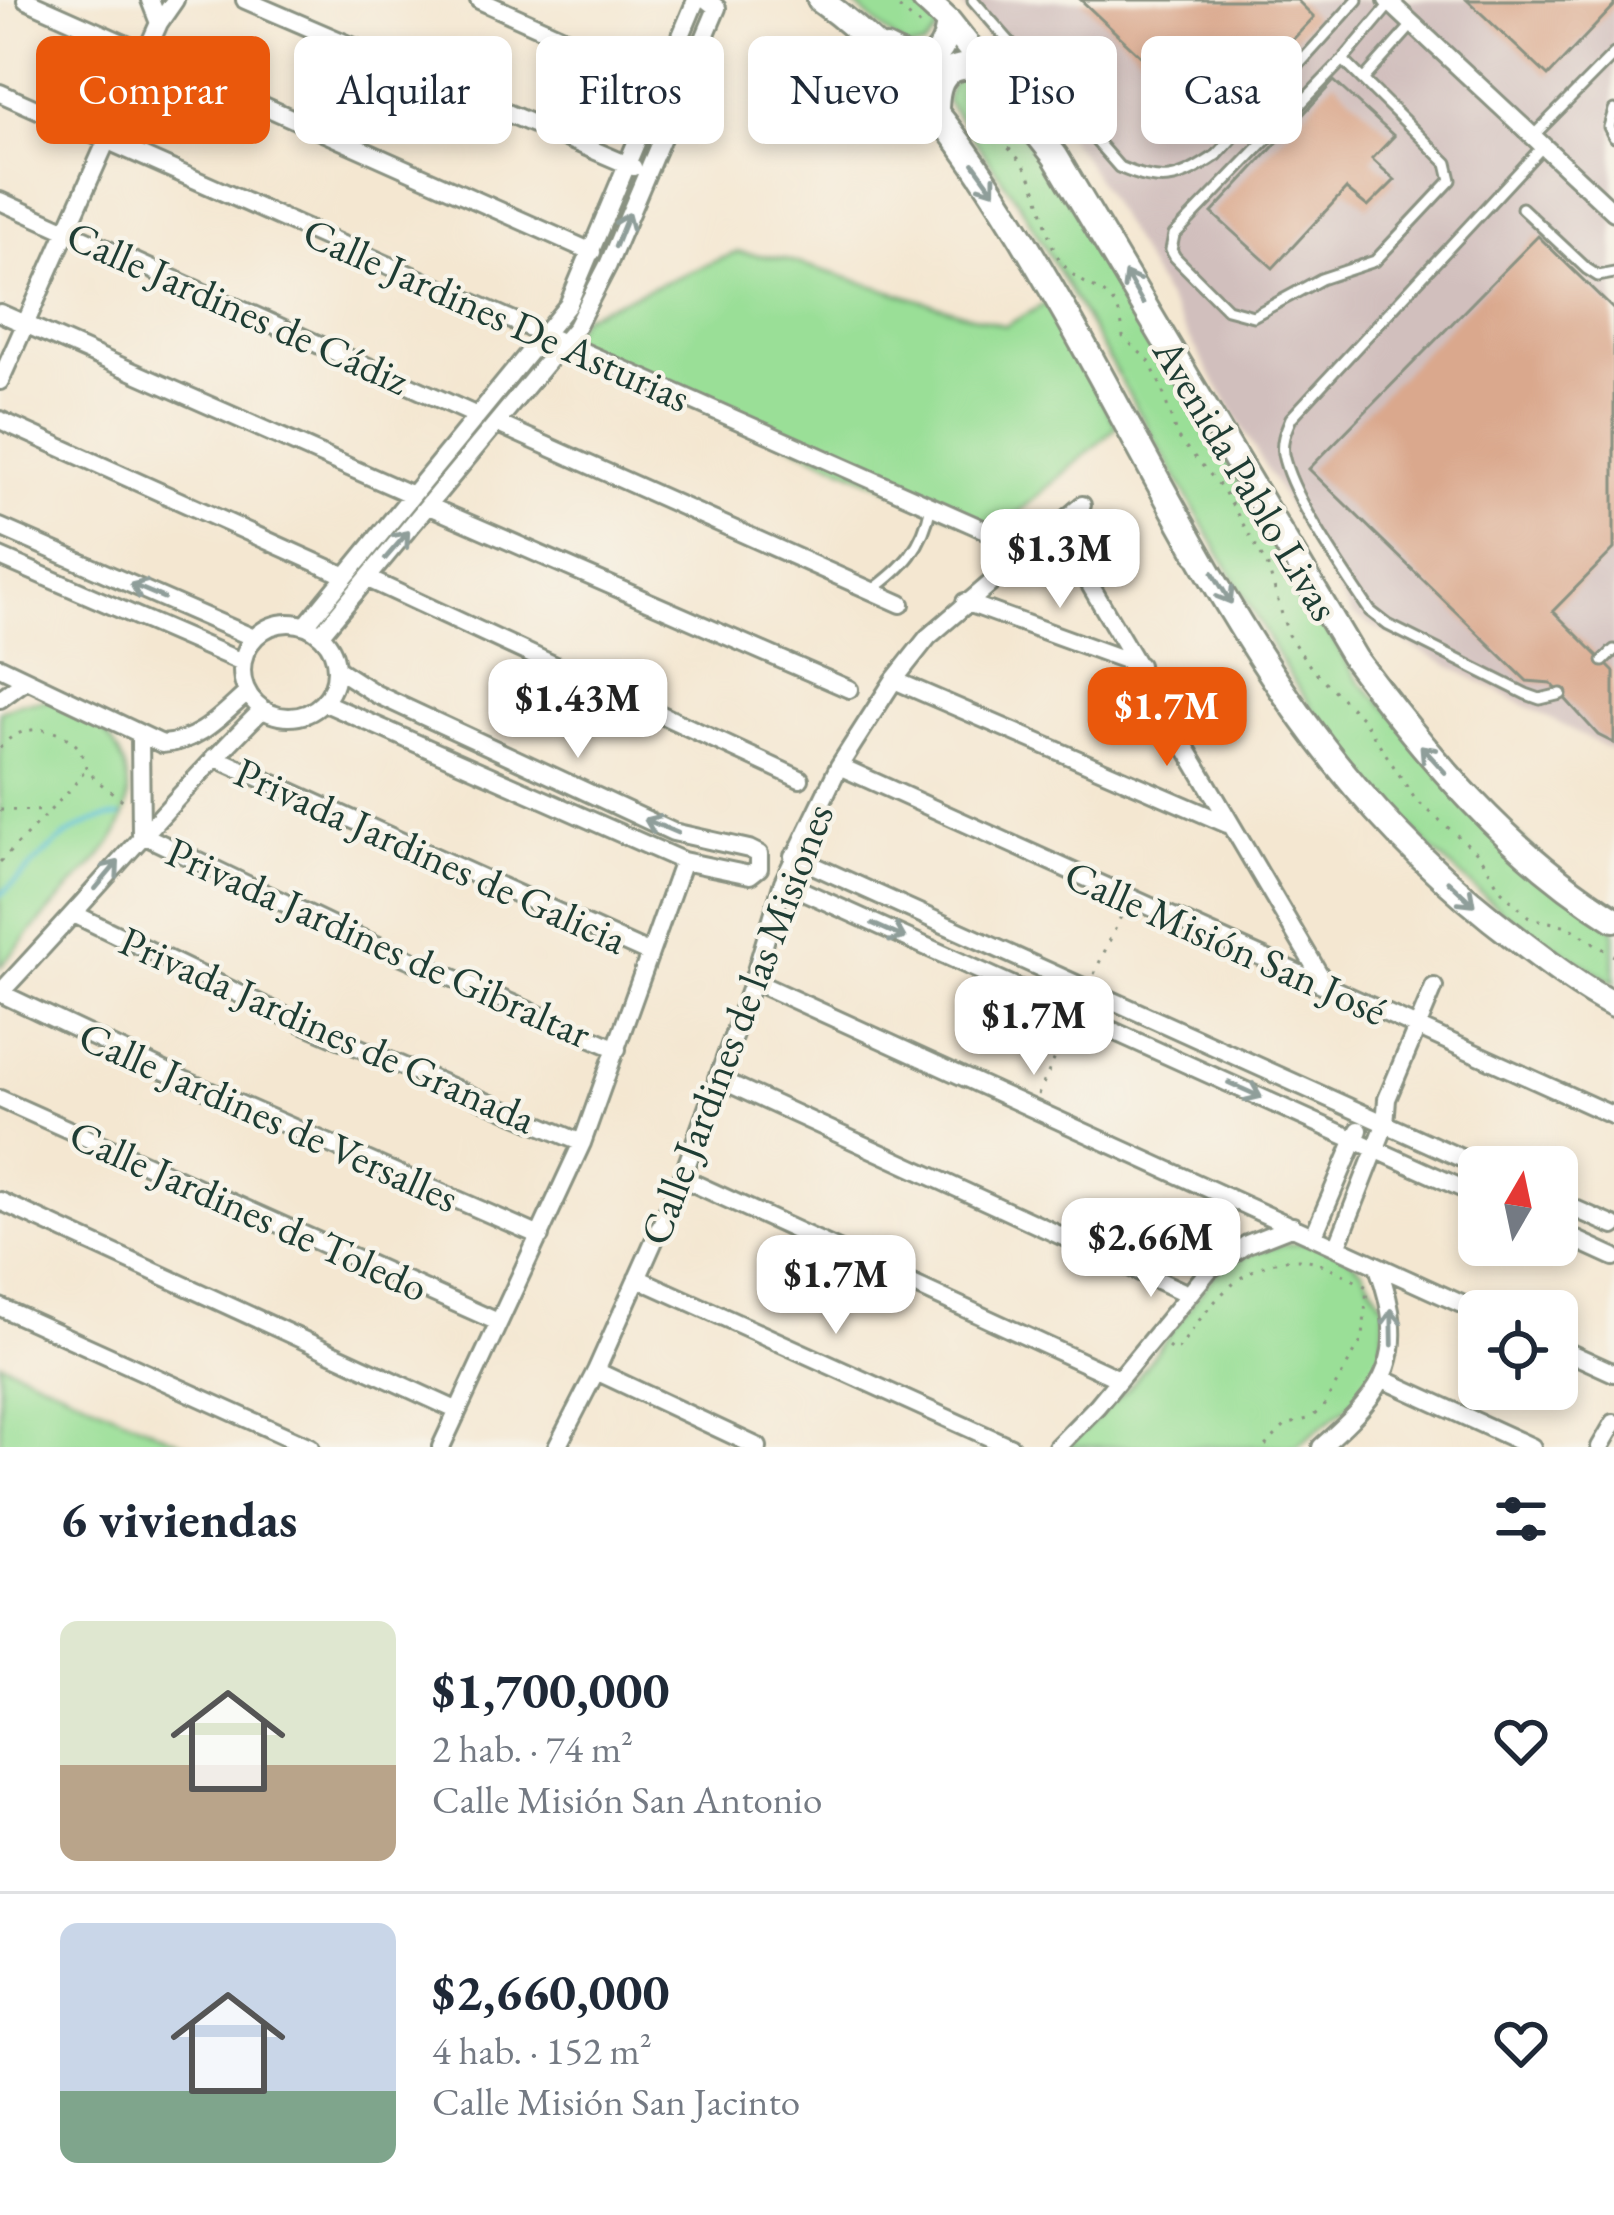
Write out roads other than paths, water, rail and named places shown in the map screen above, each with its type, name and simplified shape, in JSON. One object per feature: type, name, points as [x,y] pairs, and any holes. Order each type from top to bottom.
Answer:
[{"type":"main road","name":"Avenida Pablo Livas","points":[[820,0],[863,36]]},
{"type":"main road","name":"Avenida Pablo Livas","points":[[925,0],[966,42]]},
{"type":"main road","points":[[942,78],[949,58],[949,22]]},
{"type":"main road","points":[[942,59],[966,63]]},
{"type":"main road","name":"Avenida Pablo Livas","points":[[942,120],[994,192],[1205,560],[1337,765],[1416,851],[1483,913],[1614,1005]]},
{"type":"main road","name":"Avenida Pablo Livas","points":[[1046,144],[1355,659],[1412,736],[1472,801],[1531,856],[1614,920]]},
{"type":"main road","points":[[1544,960],[1614,993]]},
{"type":"street","points":[[26,0],[107,36]]},
{"type":"street","points":[[149,0],[160,23]]},
{"type":"street","points":[[155,36],[176,0]]},
{"type":"street","points":[[245,0],[645,172]]},
{"type":"street","points":[[479,0],[559,36]]},
{"type":"street","points":[[681,36],[696,0]]},
{"type":"street","points":[[313,630],[368,580],[564,345],[608,265],[711,2]]},
{"type":"street","points":[[1389,2],[1614,212]]},
{"type":"street","name":"Calle Jardines De Asturias","points":[[0,93],[36,109]]},
{"type":"street","points":[[270,109],[592,252]]},
{"type":"street","points":[[0,381],[108,144]]},
{"type":"street","name":"Calle Jardines De Asturias","points":[[113,144],[994,534]]},
{"type":"street","points":[[313,630],[346,576],[410,494],[568,305],[636,144]]},
{"type":"street","name":"Calle Jardines de Cádiz","points":[[0,201],[475,415]]},
{"type":"street","points":[[0,313],[410,494]]},
{"type":"street","points":[[0,420],[346,576]]},
{"type":"street","points":[[498,424],[901,604]]},
{"type":"street","name":"Calle Jardines de las Misiones","points":[[557,1447],[682,1178],[783,882],[838,766],[928,637],[1082,505]]},
{"type":"street","points":[[430,507],[849,689]]},
{"type":"street","points":[[0,527],[254,638]]},
{"type":"street","points":[[1056,527],[1325,984]]},
{"type":"street","points":[[0,557],[242,662]]},
{"type":"street","points":[[368,580],[800,778]]},
{"type":"street","points":[[965,602],[1138,665]]},
{"type":"street","points":[[280,623],[313,630],[332,650],[337,669],[333,687],[310,712],[294,717],[262,709],[248,693],[242,662],[254,638],[280,623]]},
{"type":"street","points":[[0,667],[162,744],[193,738],[248,693]]},
{"type":"street","points":[[323,702],[683,861],[747,876],[756,872],[760,860],[749,849],[673,832],[376,694],[337,669]]},
{"type":"street","points":[[0,699],[26,680]]},
{"type":"street","points":[[894,680],[1228,824]]},
{"type":"street","points":[[0,993],[74,914],[141,825],[262,709]]},
{"type":"street","points":[[140,734],[141,825]]},
{"type":"street","name":"Privada Jardines de Galicia","points":[[214,757],[649,953]]},
{"type":"street","name":"Calle Misión San José","points":[[838,766],[1614,1116]]},
{"type":"street","name":"Privada Jardines de Gibraltar","points":[[141,825],[335,927],[617,1049]]},
{"type":"street","points":[[793,856],[1458,1157]]},
{"type":"street","points":[[441,1447],[582,1143],[683,861]]},
{"type":"street","points":[[783,882],[1458,1186]]},
{"type":"street","name":"Privada Jardines de Granada","points":[[74,914],[285,1016],[582,1143]]},
{"type":"street","points":[[753,981],[1458,1303]]},
{"type":"street","points":[[1338,1245],[1385,1125],[1387,1099],[1434,987]]},
{"type":"street","points":[[1075,1015],[1086,991]]},
{"type":"street","name":"Calle Jardines de Versalles","points":[[0,993],[184,1081],[540,1236]]},
{"type":"street","points":[[717,1078],[1188,1294]]},
{"type":"street","name":"Calle Jardines de Toledo","points":[[0,1099],[498,1322]]},
{"type":"street","points":[[1314,1235],[1366,1116],[1387,1099]]},
{"type":"street","points":[[682,1178],[1119,1379]]},
{"type":"street","points":[[0,1201],[456,1411]]},
{"type":"street","points":[[1578,1210],[1614,1226]]},
{"type":"street","points":[[1057,1447],[1156,1337],[1188,1294],[1228,1255],[1293,1226]]},
{"type":"street","points":[[1578,1241],[1614,1257]]},
{"type":"street","points":[[1321,1447],[1356,1415],[1383,1379],[1394,1325],[1378,1267]]},
{"type":"street","points":[[637,1278],[1011,1447]]},
{"type":"street","points":[[0,1307],[310,1447]]},
{"type":"street","points":[[1578,1357],[1614,1373]]},
{"type":"street","points":[[596,1371],[758,1447]]},
{"type":"street","points":[[1383,1379],[1532,1447]]},
{"type":"street","points":[[1600,1447],[1614,1424]]},
{"type":"lane","points":[[974,0],[1119,166],[1143,177],[1169,180],[1217,155],[1357,0]]},
{"type":"lane","points":[[1343,60],[1447,163],[1451,171],[1447,188],[1375,261],[1321,279],[1253,316],[1227,309],[1175,257],[1171,243],[1343,60],[1389,2]]},
{"type":"lane","points":[[1363,80],[1413,24]]},
{"type":"lane","points":[[1561,694],[1540,699],[1526,694],[1388,625],[1370,611],[1293,482],[1282,438],[1306,400],[1614,54]]},
{"type":"lane","points":[[1614,110],[1609,127],[1614,137]]},
{"type":"lane","points":[[1522,208],[1587,269],[1598,276],[1614,273]]},
{"type":"lane","points":[[871,591],[913,555],[926,532],[931,506]]},
{"type":"lane","points":[[1604,662],[1614,650]]},
{"type":"waterway","points":[[0,895],[68,834],[100,819],[120,816]]}]
